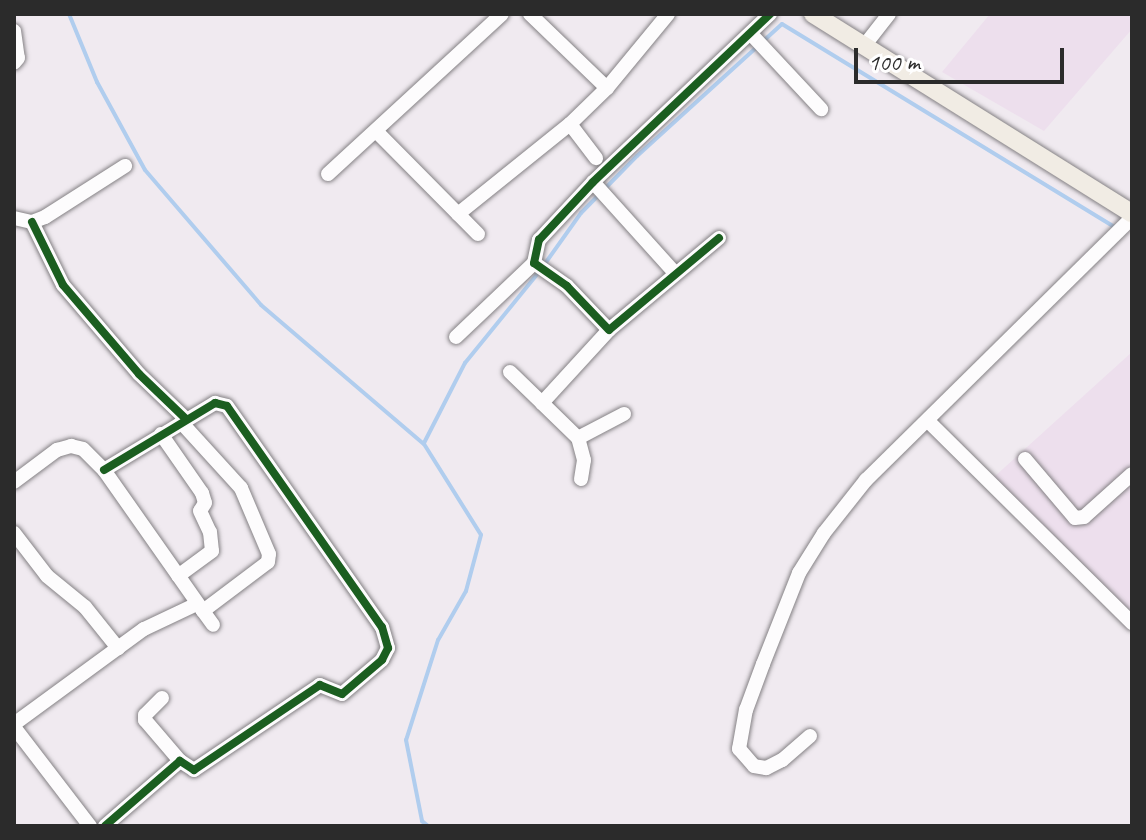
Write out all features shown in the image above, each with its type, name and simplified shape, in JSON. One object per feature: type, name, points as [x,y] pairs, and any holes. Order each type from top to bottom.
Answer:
[{"type":"main road","points":[[813,14],[1131,217]]},
{"type":"street","points":[[328,174],[502,14]]},
{"type":"street","points":[[530,14],[607,88]]},
{"type":"street","points":[[458,214],[570,124],[607,88],[668,14]]},
{"type":"street","points":[[456,337],[537,264],[539,240],[600,190],[755,38],[770,14]]},
{"type":"street","points":[[864,46],[889,14]]},
{"type":"street","points":[[14,31],[18,58],[14,63]]},
{"type":"street","points":[[755,38],[821,109]]},
{"type":"street","points":[[570,124],[596,158]]},
{"type":"street","points":[[376,131],[478,234]]},
{"type":"street","points":[[14,218],[32,222],[125,166]]},
{"type":"street","points":[[600,190],[674,272]]},
{"type":"street","points":[[810,736],[782,760],[766,768],[754,766],[739,749],[746,710],[799,573],[824,533],[866,480],[929,422],[1131,217]]},
{"type":"street","points":[[32,222],[63,285],[241,488],[269,554],[268,562],[200,607],[144,629],[14,725],[90,826]]},
{"type":"street","points":[[542,403],[609,330],[674,272],[719,238]]},
{"type":"street","points":[[537,264],[554,274],[609,330]]},
{"type":"street","points":[[510,372],[578,438],[584,460],[581,479]]},
{"type":"street","points":[[104,470],[215,403],[227,406],[382,627],[388,648],[382,660],[342,694],[320,685],[195,769],[180,761],[145,720],[145,715],[162,698]]},
{"type":"street","points":[[578,438],[624,414]]},
{"type":"street","points":[[929,422],[1132,623]]},
{"type":"street","points":[[161,434],[202,493],[205,503],[200,511],[210,532],[212,551],[178,576]]},
{"type":"street","points":[[14,482],[57,450],[71,446],[83,449],[104,470],[213,625]]},
{"type":"street","points":[[1025,459],[1075,518],[1084,517],[1132,474]]},
{"type":"street","points":[[14,533],[47,576],[85,607],[118,648]]},
{"type":"street","points":[[105,826],[180,761]]},
{"type":"shaded area","points":[[990,14],[1132,14],[1132,29],[1044,131],[942,72]]},
{"type":"shaded area","points":[[1132,352],[1132,614],[994,477]]},
{"type":"waterway","points":[[69,14],[97,82],[145,170],[261,305],[424,444],[481,535],[466,591],[438,640],[406,740],[422,821],[428,826]]},
{"type":"waterway","points":[[544,265],[581,213],[637,156],[782,24],[1116,228]]},
{"type":"waterway","points":[[424,443],[465,363],[539,272]]},
{"type":"cycle path","points":[[719,238],[609,330],[567,286],[534,263],[539,240],[593,182],[770,14]]},
{"type":"cycle path","points":[[32,222],[63,285],[139,374],[186,419]]},
{"type":"cycle path","points":[[104,470],[215,403],[227,406],[382,627],[388,648],[382,660],[342,694],[320,685],[194,770],[180,761],[105,826]]}]
